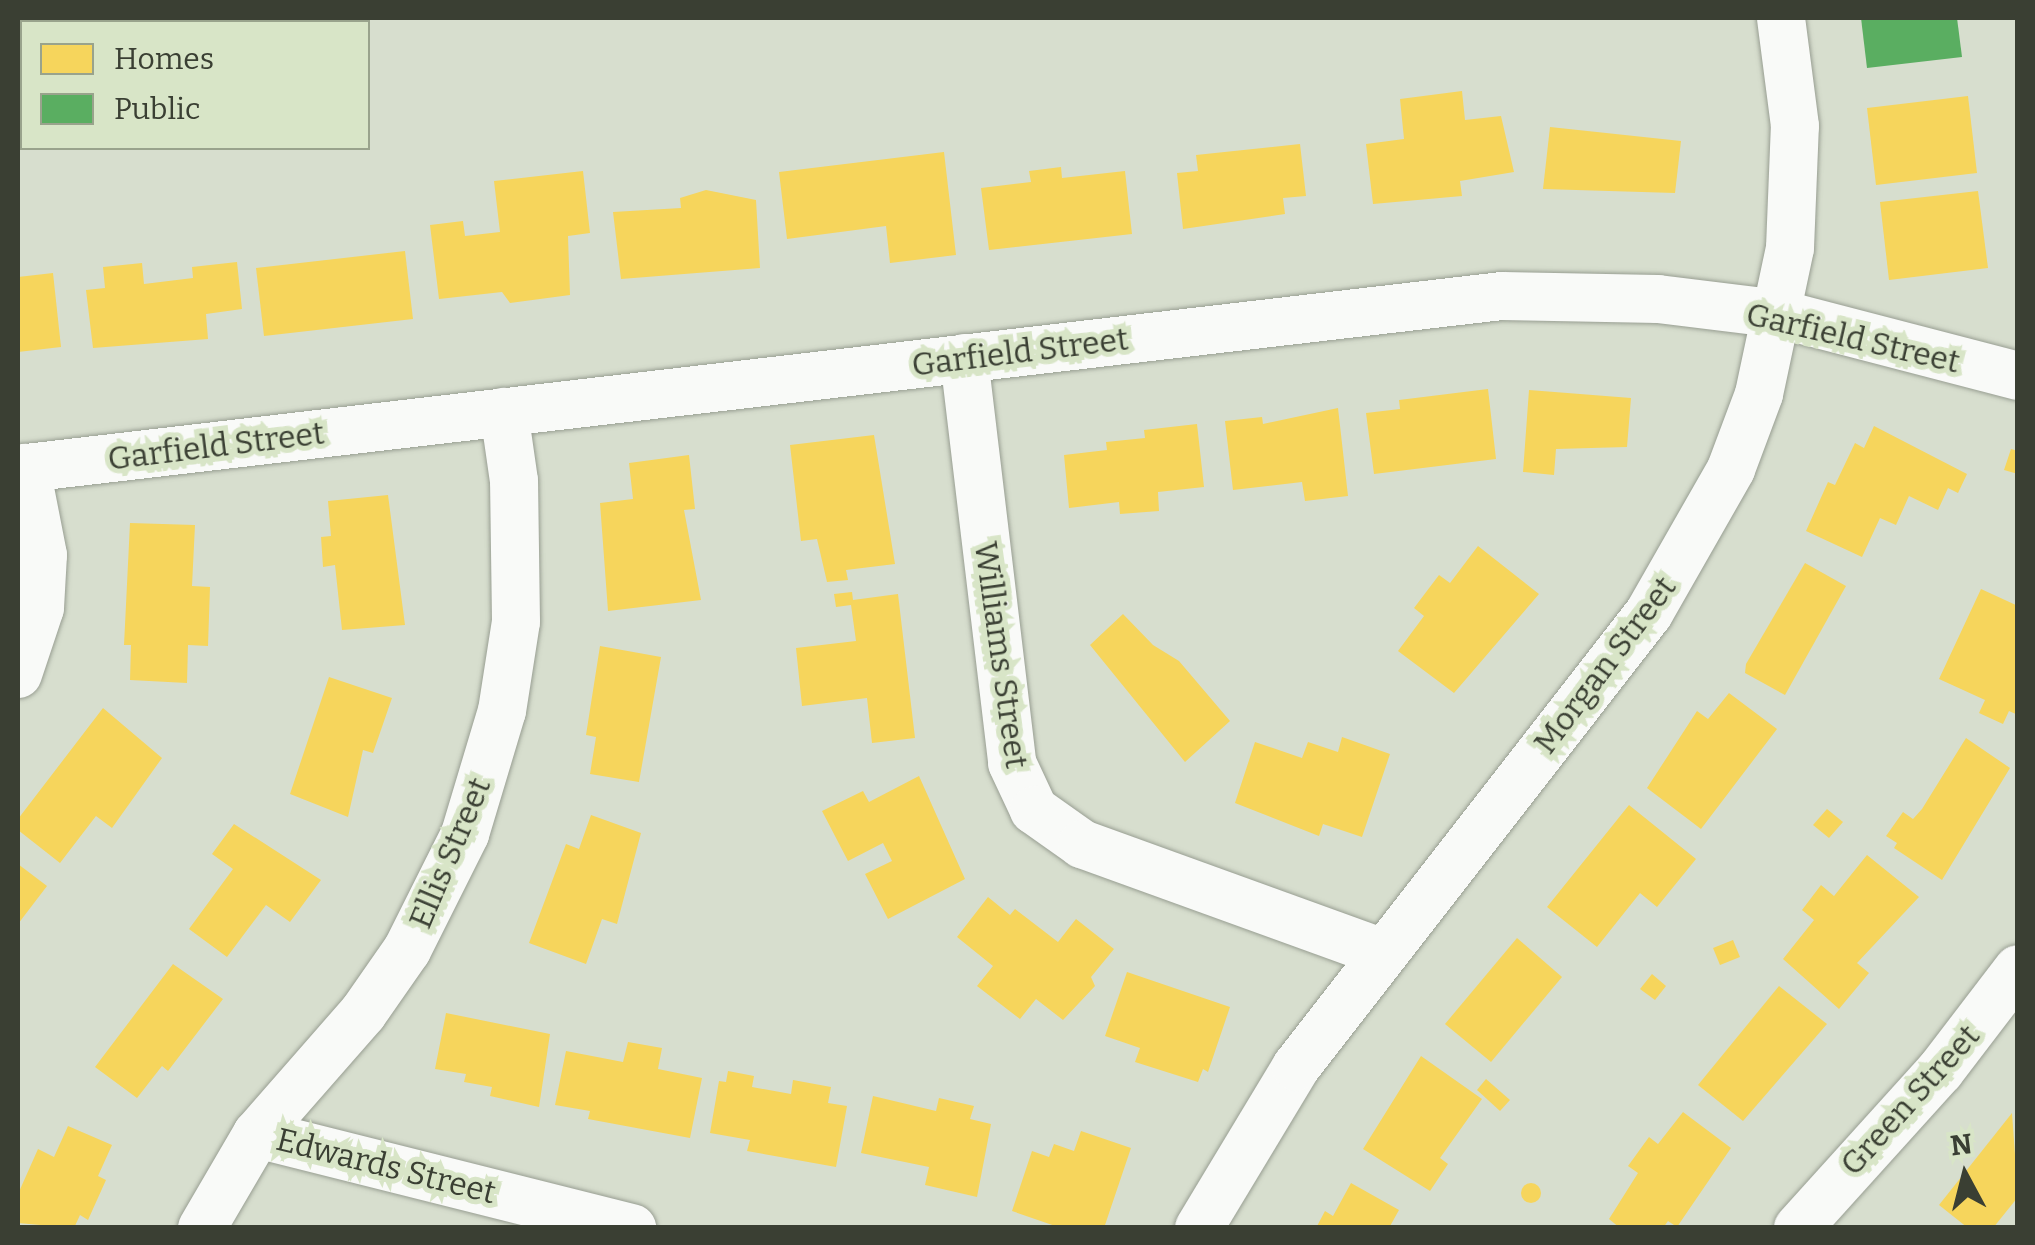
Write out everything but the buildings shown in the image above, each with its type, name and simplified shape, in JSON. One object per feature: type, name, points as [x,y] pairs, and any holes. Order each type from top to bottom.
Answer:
[{"type":"street","name":"Morgan Street","points":[[1199,1228],[1296,1067],[1649,613],[1701,530],[1760,394],[1780,314],[1795,160],[1781,18]]},
{"type":"street","name":"Garfield Street","points":[[22,469],[1502,296],[1658,298],[1780,314],[2018,376]]},
{"type":"street","name":"Williams Street","points":[[964,358],[1012,763],[1034,810],[1082,844],[1383,954]]},
{"type":"street","name":"Ellis Street","points":[[202,1228],[257,1134],[363,1013],[407,950],[444,882],[482,786],[516,622],[518,538],[504,412]]},
{"type":"street","points":[[18,674],[40,608],[43,555],[22,469]]},
{"type":"street","name":"Green Street","points":[[1798,1228],[1940,1071],[2018,970]]},
{"type":"street","name":"Edwards Street","points":[[257,1134],[632,1228]]}]
